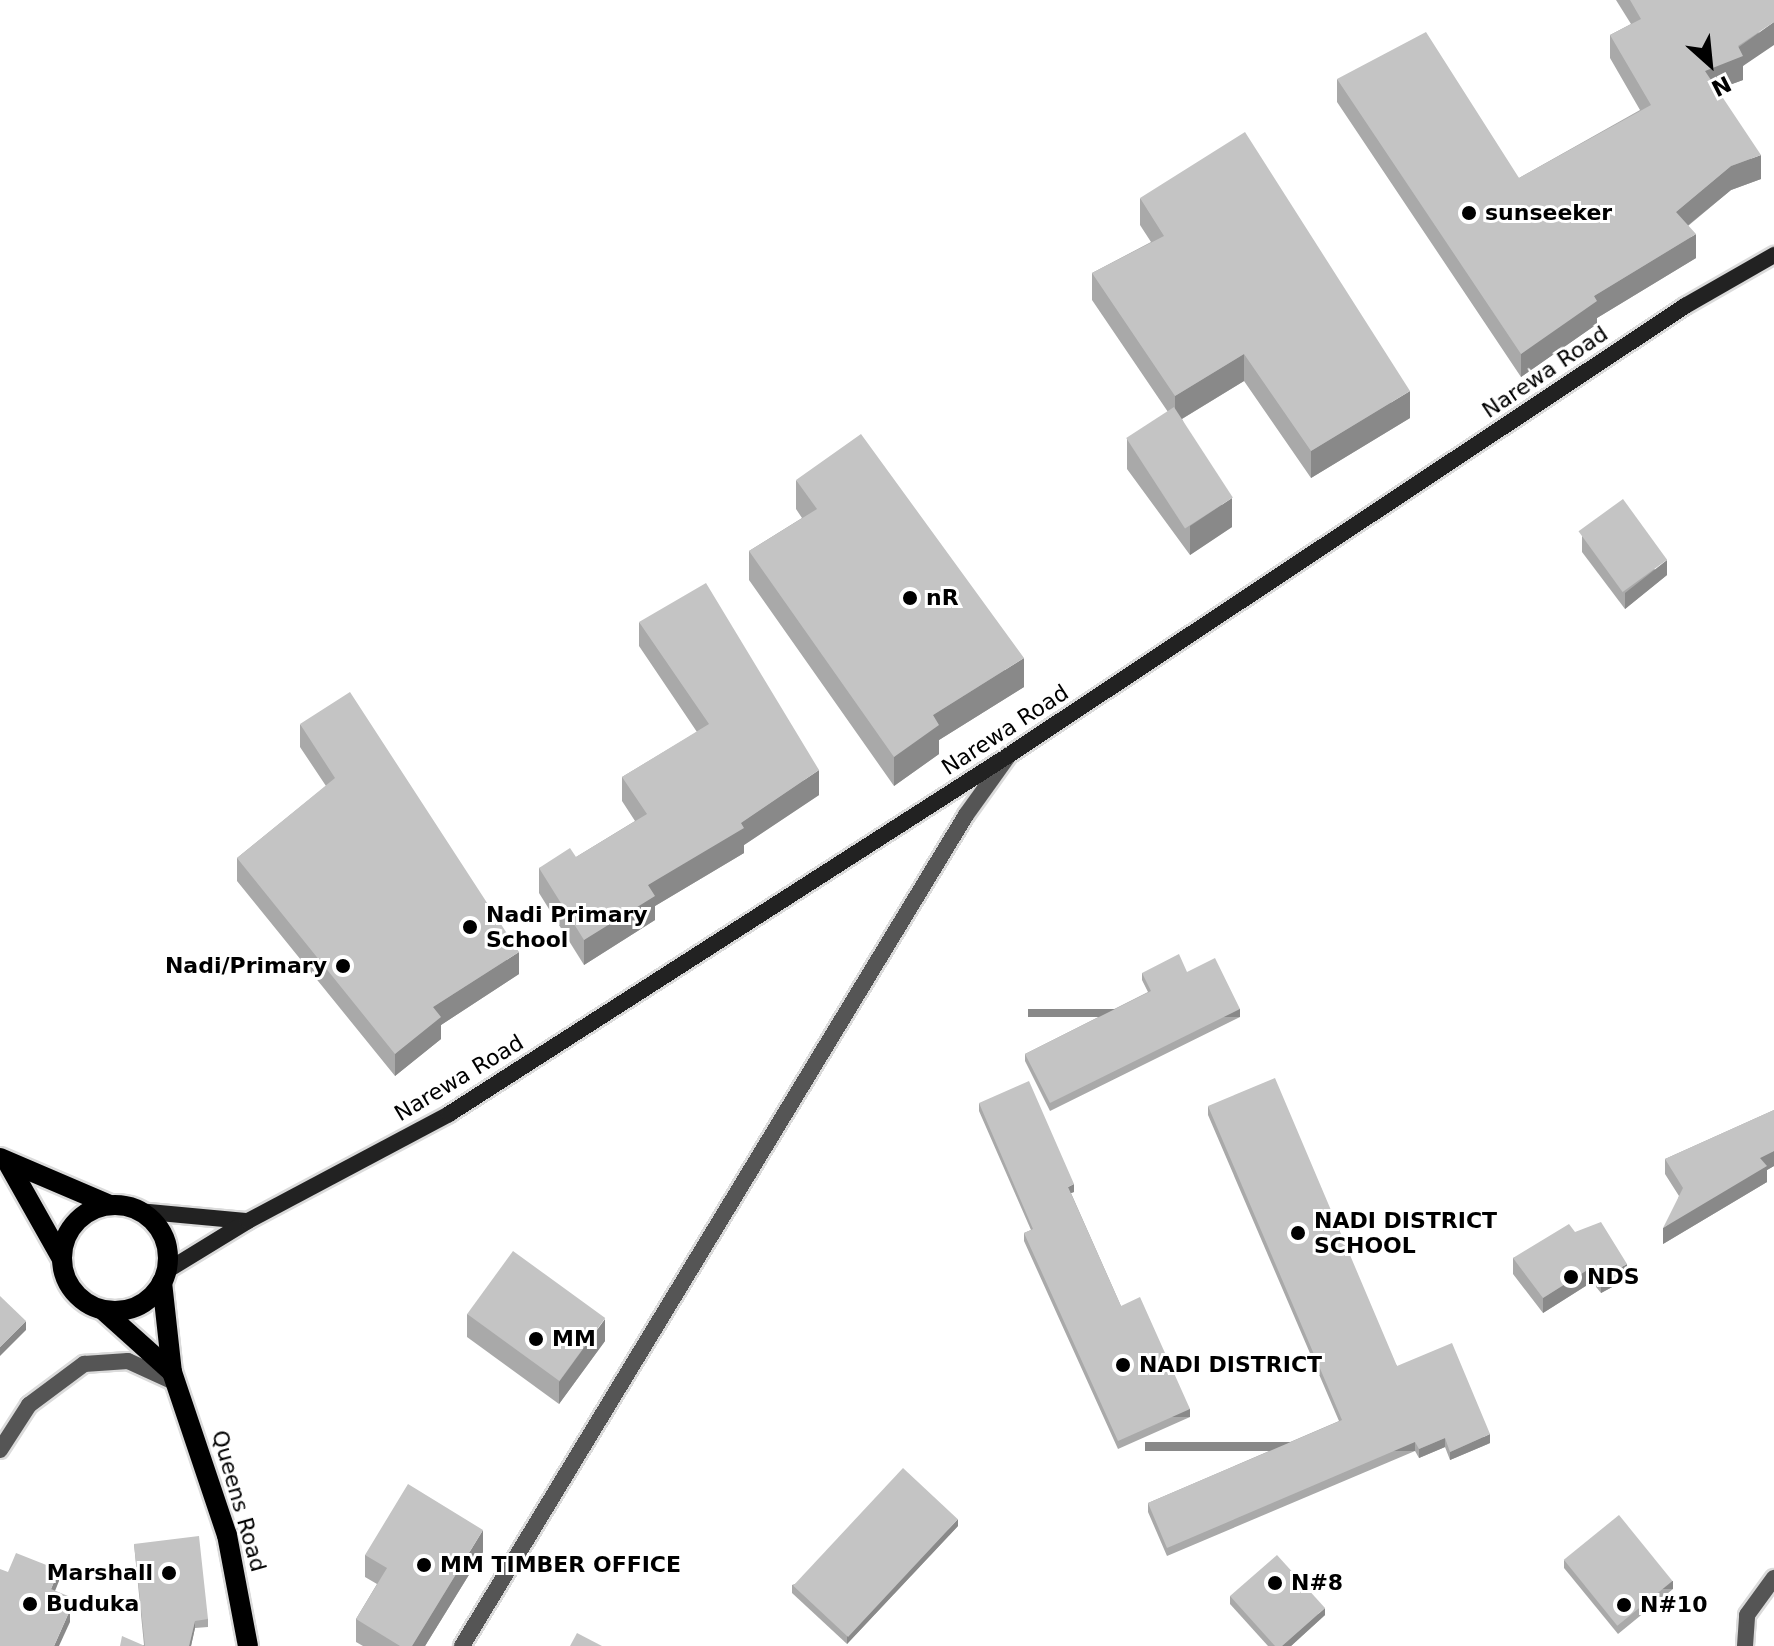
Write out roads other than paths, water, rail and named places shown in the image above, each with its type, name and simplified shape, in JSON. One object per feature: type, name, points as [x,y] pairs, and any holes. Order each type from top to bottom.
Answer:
[{"type":"main road","name":"Narewa Road","points":[[165,1276],[248,1221],[449,1114],[1009,755],[1685,306],[1774,255]]},
{"type":"main road","points":[[4,1162],[62,1259],[64,1275],[79,1299],[104,1311],[132,1310],[155,1295],[165,1276],[167,1242],[152,1219],[138,1211]]},
{"type":"main road","points":[[4,1162],[110,1205],[138,1211],[248,1221]]},
{"type":"main road","points":[[62,1259],[75,1222],[110,1205]]},
{"type":"main road","name":"Queens Road","points":[[165,1276],[174,1377],[227,1535],[248,1646]]},
{"type":"main road","name":"Queens Road","points":[[104,1311],[174,1377]]},
{"type":"street","points":[[462,1646],[966,815],[1009,755]]},
{"type":"street","points":[[0,1450],[29,1405],[84,1364],[128,1361],[174,1377]]},
{"type":"street","points":[[1745,1646],[1747,1615],[1774,1578]]},
{"type":"place","name":"sunseeker","points":[[1469,213]]},
{"type":"place","name":"nR","points":[[910,598]]},
{"type":"place","name":"Nadi Primary School","points":[[470,927]]},
{"type":"place","name":"Nadi/Primary","points":[[343,966]]},
{"type":"place","name":"NADI DISTRICT SCHOOL","points":[[1298,1233]]},
{"type":"place","name":"NDS","points":[[1571,1277]]},
{"type":"place","name":"MM","points":[[536,1339]]},
{"type":"place","name":"NADI DISTRICT","points":[[1123,1365]]},
{"type":"place","name":"MM TIMBER OFFICE","points":[[424,1565]]},
{"type":"place","name":"Marshall","points":[[169,1573]]},
{"type":"place","name":"N#8","points":[[1275,1583]]},
{"type":"place","name":"Buduka","points":[[30,1604]]},
{"type":"place","name":"N#10","points":[[1624,1605]]}]
